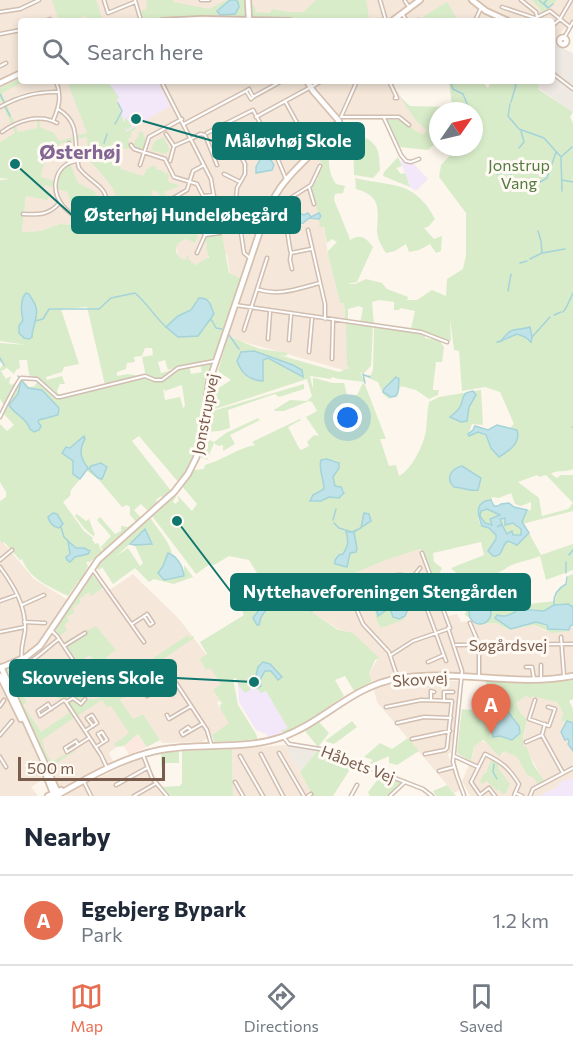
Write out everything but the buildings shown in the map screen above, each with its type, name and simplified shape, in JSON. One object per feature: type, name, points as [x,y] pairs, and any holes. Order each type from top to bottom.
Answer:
[{"type":"street","points":[[0,12],[20,9],[39,0]]},
{"type":"street","points":[[104,0],[108,13],[135,1],[140,18]]},
{"type":"street","points":[[125,0],[126,4]]},
{"type":"street","points":[[201,0],[207,0]]},
{"type":"street","points":[[248,0],[249,18]]},
{"type":"street","points":[[380,0],[385,18]]},
{"type":"street","points":[[395,18],[420,0]]},
{"type":"street","points":[[472,0],[481,8],[502,18]]},
{"type":"street","points":[[521,0],[535,11],[537,17]]},
{"type":"street","points":[[555,23],[571,0]]},
{"type":"street","points":[[405,1],[409,7]]},
{"type":"street","points":[[476,18],[481,8]]},
{"type":"street","points":[[502,8],[537,17],[549,11],[570,27]]},
{"type":"street","points":[[401,13],[404,18]]},
{"type":"street","points":[[555,40],[565,42],[573,22]]},
{"type":"street","points":[[0,34],[18,31]]},
{"type":"street","points":[[0,66],[6,63]]},
{"type":"street","points":[[0,83],[18,74]]},
{"type":"street","points":[[555,76],[573,89]]},
{"type":"street","points":[[53,121],[58,109],[59,92],[57,84]]},
{"type":"street","points":[[163,84],[211,179],[220,233],[205,235]]},
{"type":"street","points":[[184,124],[246,91],[251,99],[277,84]]},
{"type":"street","points":[[308,84],[340,118],[399,117],[409,125]]},
{"type":"street","points":[[256,117],[316,84]]},
{"type":"street","name":"Jonstrupvej","points":[[0,667],[36,651],[91,568],[105,552],[174,492],[188,474],[201,442],[207,392],[216,361],[271,203],[286,179],[338,123],[356,84]]},
{"type":"street","points":[[390,84],[397,98],[395,98]]},
{"type":"street","points":[[0,107],[26,95],[59,92]]},
{"type":"street","points":[[285,101],[301,130],[318,147]]},
{"type":"street","points":[[58,109],[74,124],[80,171],[105,191],[108,202],[107,216]]},
{"type":"street","points":[[207,133],[251,109],[286,179]]},
{"type":"street","points":[[2,132],[26,120],[39,118],[57,123]]},
{"type":"street","points":[[384,118],[403,158],[411,162],[419,159]]},
{"type":"street","points":[[140,165],[149,137],[182,119]]},
{"type":"street","points":[[224,124],[245,164],[245,174],[240,182],[236,199],[244,253],[250,259]]},
{"type":"street","points":[[166,134],[174,146]]},
{"type":"street","points":[[214,195],[203,196],[197,184],[174,177],[168,161],[174,146],[200,134],[204,135],[217,165]]},
{"type":"street","points":[[69,143],[70,162]]},
{"type":"street","points":[[131,145],[134,149],[168,161]]},
{"type":"street","points":[[276,156],[294,149]]},
{"type":"street","points":[[77,160],[62,167],[57,175],[56,185],[60,202],[78,219]]},
{"type":"street","points":[[204,165],[193,171],[185,192],[158,210],[156,217],[163,225],[186,212],[190,213],[195,215],[205,235]]},
{"type":"street","points":[[278,206],[309,187],[320,166]]},
{"type":"street","points":[[224,174],[240,182]]},
{"type":"street","points":[[309,187],[314,204]]},
{"type":"street","points":[[23,214],[46,213],[60,202]]},
{"type":"street","points":[[171,202],[179,216]]},
{"type":"street","points":[[271,203],[278,206],[284,217],[292,269]]},
{"type":"street","points":[[308,230],[326,308],[325,319]]},
{"type":"street","points":[[197,253],[205,235]]},
{"type":"street","points":[[291,253],[312,249]]},
{"type":"street","points":[[244,330],[267,258]]},
{"type":"street","points":[[257,289],[279,293],[320,283]]},
{"type":"street","points":[[235,305],[270,312],[421,332],[447,342]]},
{"type":"street","points":[[268,339],[270,312]]},
{"type":"street","points":[[289,340],[291,315]]},
{"type":"street","points":[[309,352],[312,318]]},
{"type":"street","points":[[332,359],[333,320]]},
{"type":"street","points":[[0,417],[21,378],[37,379],[57,397],[60,397],[145,376],[162,380],[178,368],[216,361]]},
{"type":"street","points":[[0,560],[12,550]]},
{"type":"street","points":[[422,553],[446,615],[450,628],[448,628],[461,663],[462,677],[454,767],[464,795]]},
{"type":"street","points":[[0,567],[18,595],[21,605],[25,627],[22,659]]},
{"type":"street","points":[[91,568],[144,642]]},
{"type":"street","points":[[412,578],[420,568]]},
{"type":"street","points":[[312,609],[395,575],[412,578],[419,587],[446,661]]},
{"type":"street","points":[[350,594],[363,624],[391,655],[398,678]]},
{"type":"street","points":[[0,601],[18,595]]},
{"type":"street","points":[[21,605],[44,595]]},
{"type":"street","points":[[132,624],[144,616]]},
{"type":"street","points":[[24,622],[45,623]]},
{"type":"street","points":[[471,623],[479,645],[479,678]]},
{"type":"street","points":[[0,632],[25,627]]},
{"type":"street","points":[[391,655],[413,641],[448,628]]},
{"type":"street","points":[[51,630],[90,685]]},
{"type":"street","points":[[64,646],[85,633]]},
{"type":"street","points":[[561,637],[565,678]]},
{"type":"street","points":[[32,661],[59,639]]},
{"type":"street","name":"Søgårdsvej","points":[[454,645],[573,644]]},
{"type":"street","points":[[428,662],[444,655]]},
{"type":"street","points":[[541,665],[542,680]]},
{"type":"street","points":[[0,667],[55,795]]},
{"type":"street","points":[[526,667],[532,667],[534,680]]},
{"type":"street","points":[[0,676],[55,795]]},
{"type":"street","name":"Skovvej","points":[[55,795],[108,768],[142,754],[173,746],[249,745],[284,736],[305,727],[356,693],[398,678],[415,676],[542,680],[573,676]]},
{"type":"street","points":[[147,696],[160,688],[163,690],[176,683],[209,733],[212,746]]},
{"type":"street","points":[[431,700],[431,691],[434,692]]},
{"type":"street","points":[[444,701],[444,692],[453,692]]},
{"type":"street","points":[[51,709],[64,700],[66,702],[73,698],[81,704],[85,699]]},
{"type":"street","points":[[535,699],[529,719],[549,726],[555,710],[548,707]]},
{"type":"street","points":[[0,706],[4,700]]},
{"type":"street","points":[[386,707],[421,700],[452,701],[447,747],[445,750],[425,754]]},
{"type":"street","points":[[66,702],[108,768]]},
{"type":"street","points":[[167,715],[169,719],[191,706]]},
{"type":"street","points":[[452,710],[459,710]]},
{"type":"street","points":[[398,723],[424,717],[451,718]]},
{"type":"street","points":[[0,735],[12,721]]},
{"type":"street","points":[[190,730],[203,724]]},
{"type":"street","points":[[545,724],[542,735],[563,773]]},
{"type":"street","points":[[86,731],[93,726]]},
{"type":"street","points":[[412,739],[450,731]]},
{"type":"street","points":[[526,742],[542,735]]},
{"type":"street","name":"Håbets Vej","points":[[284,736],[289,744],[320,749],[423,789],[432,796]]},
{"type":"street","points":[[78,745],[90,738]]},
{"type":"street","points":[[96,747],[104,742]]},
{"type":"street","points":[[279,753],[303,796]]},
{"type":"street","points":[[142,754],[156,784],[167,796]]},
{"type":"street","points":[[261,754],[283,796]]},
{"type":"street","points":[[495,796],[489,788],[480,795],[471,782],[485,754],[508,767],[519,784],[514,794],[522,796]]},
{"type":"street","points":[[240,756],[263,796]]},
{"type":"street","points":[[454,756],[478,767]]},
{"type":"street","points":[[0,758],[6,767]]},
{"type":"street","points":[[439,771],[454,767]]},
{"type":"street","points":[[116,785],[147,768]]},
{"type":"street","points":[[530,796],[533,789],[573,768]]},
{"type":"street","points":[[84,780],[91,796]]},
{"type":"street","points":[[235,782],[243,796]]},
{"type":"street","points":[[390,796],[405,782]]},
{"type":"street","points":[[134,796],[156,784]]},
{"type":"street","points":[[351,796],[357,784]]},
{"type":"shaded area","points":[[0,0],[573,0],[573,19],[555,40],[555,18],[18,18],[18,84],[393,84],[416,121],[428,130],[424,134],[413,131],[402,120],[396,118],[387,120],[343,119],[313,154],[322,163],[317,180],[311,187],[325,233],[340,303],[344,303],[348,326],[347,371],[226,337],[230,274],[227,255],[208,243],[206,248],[209,255],[206,260],[195,265],[179,258],[177,244],[187,239],[185,223],[165,235],[152,229],[148,217],[93,215],[76,221],[73,225],[60,224],[40,231],[22,232],[26,196],[41,198],[0,143]]},
{"type":"shaded area","points":[[555,44],[573,53],[573,112],[538,88],[539,84],[555,84]]},
{"type":"shaded area","points":[[108,84],[159,84],[170,106],[126,132],[120,105]]},
{"type":"shaded area","points":[[400,160],[413,163],[428,179],[416,191],[410,187]]},
{"type":"shaded area","points":[[0,539],[34,579],[71,602],[89,590],[111,589],[133,574],[179,619],[206,654],[222,684],[221,700],[217,703],[230,723],[202,742],[162,743],[143,714],[132,731],[115,744],[116,747],[109,753],[114,763],[59,787],[53,773],[31,787],[38,796],[0,796]]},
{"type":"shaded area","points":[[420,549],[443,617],[457,614],[461,622],[496,623],[509,630],[534,625],[545,631],[560,632],[570,631],[570,627],[573,627],[573,673],[537,676],[418,673],[372,681],[369,674],[378,658],[295,598],[386,560]]},
{"type":"shaded area","points":[[222,630],[298,726],[268,738],[266,734],[256,730],[239,702],[238,684]]},
{"type":"shaded area","points":[[425,679],[458,681],[457,712],[451,752],[448,754],[460,790],[454,793],[377,702],[374,689],[385,684]]},
{"type":"shaded area","points":[[532,695],[557,702],[563,713],[561,721],[573,723],[573,796],[470,796],[462,781],[472,758],[474,746],[480,741],[488,743],[501,756],[504,751],[517,757],[527,775],[534,778],[538,770],[522,743],[527,719],[521,714],[516,703]]},
{"type":"shaded area","points":[[138,734],[147,747],[129,755],[124,746]]},
{"type":"shaded area","points":[[285,745],[313,796],[233,796],[232,749]]},
{"type":"shaded area","points":[[285,746],[319,749],[300,772]]},
{"type":"shaded area","points":[[145,756],[153,774],[171,796],[66,796],[66,793]]},
{"type":"shaded area","points":[[573,778],[573,796],[539,796],[559,786],[558,783]]},
{"type":"green space","points":[[52,0],[96,0],[102,18],[88,18],[81,15],[82,18],[58,18]]},
{"type":"green space","points":[[146,0],[173,0],[209,9],[227,0],[246,0],[246,16],[142,18],[140,11],[147,9]]},
{"type":"green space","points":[[316,0],[366,0],[369,18],[253,18],[251,5],[254,5],[256,12],[270,13],[272,9],[303,12]]},
{"type":"green space","points":[[532,0],[557,0],[544,14]]},
{"type":"green space","points":[[447,2],[456,17],[425,18],[424,16]]},
{"type":"green space","points":[[18,79],[19,84],[2,93],[18,132],[37,128],[37,120],[40,120],[40,127],[54,133],[59,141],[74,137],[74,140],[60,144],[44,165],[41,177],[54,181],[55,188],[44,185],[44,189],[49,194],[48,200],[26,196],[22,232],[40,231],[60,224],[73,225],[83,217],[94,215],[81,216],[82,211],[72,203],[68,192],[57,189],[59,174],[70,163],[78,183],[94,191],[99,199],[96,200],[95,209],[98,210],[98,214],[95,215],[109,218],[120,217],[119,203],[113,189],[89,160],[87,137],[78,139],[78,135],[87,133],[68,84],[109,84],[119,97],[117,100],[124,123],[126,117],[132,127],[127,130],[125,127],[126,132],[135,127],[136,129],[131,132],[131,137],[128,139],[132,149],[117,148],[114,157],[121,169],[143,176],[145,169],[152,166],[157,167],[156,169],[165,174],[168,173],[169,182],[180,186],[164,192],[166,197],[162,198],[158,192],[152,190],[150,214],[152,229],[165,234],[189,222],[198,236],[195,243],[187,239],[182,241],[177,245],[176,252],[181,259],[186,260],[189,256],[188,259],[195,265],[209,257],[207,243],[204,241],[206,237],[222,235],[229,273],[242,279],[215,359],[168,370],[165,360],[158,362],[161,373],[189,366],[191,374],[202,372],[200,364],[210,361],[214,365],[205,394],[202,435],[195,459],[179,483],[139,436],[132,441],[172,492],[160,503],[158,501],[163,498],[161,496],[156,500],[159,504],[145,516],[148,511],[141,504],[134,510],[141,518],[136,522],[130,515],[130,507],[127,505],[122,507],[98,479],[87,471],[71,490],[70,496],[63,502],[84,531],[93,538],[95,544],[98,543],[102,552],[90,562],[86,562],[88,566],[81,581],[79,580],[68,596],[35,577],[22,559],[20,560],[0,540],[0,501],[6,497],[6,492],[0,482],[0,424],[7,431],[14,425],[3,413],[5,407],[0,399],[0,369],[4,363],[0,363],[0,343],[27,345],[0,341],[0,180],[10,179],[0,178],[0,142],[15,133],[0,99],[0,88]],"holes":[[[29,294],[35,307],[32,337],[29,339],[19,326],[23,320],[23,296]],[[197,300],[209,300],[214,314],[201,328],[167,326],[178,316],[191,310]],[[87,307],[105,385],[60,398],[59,396],[67,394],[59,395],[57,391],[60,384],[65,384],[62,376],[47,380],[46,377],[62,372],[64,367],[79,364],[61,309]],[[145,348],[152,348],[153,355],[142,357],[146,377],[128,374],[117,376],[117,372],[126,369],[127,363],[135,362],[134,357],[142,356]],[[19,360],[27,360],[29,375],[38,379],[35,386],[29,387],[22,379],[11,385],[9,383],[11,376],[6,379],[1,371],[7,368],[14,374],[20,368]],[[22,380],[28,388],[42,390],[59,408],[58,415],[39,420],[41,426],[39,430],[33,432],[20,417],[20,381]],[[182,385],[185,406],[183,408],[180,397],[165,400],[163,388],[165,391]],[[84,437],[85,439],[81,455],[88,468],[80,478],[73,474],[74,461],[62,453],[68,446],[70,448]],[[69,542],[76,549],[84,548],[90,551],[73,560],[66,557],[70,554]]]},
{"type":"green space","name":"Jonstrup Vang","points":[[449,84],[484,84],[488,88],[490,84],[539,84],[538,89],[573,112],[570,117],[573,123],[573,469],[551,474],[557,478],[561,475],[573,475],[573,503],[573,511],[522,524],[527,510],[531,510],[531,502],[521,506],[515,504],[511,493],[499,498],[492,497],[492,502],[491,500],[483,501],[478,519],[480,524],[489,528],[496,535],[494,543],[489,548],[508,541],[515,545],[529,533],[541,555],[573,544],[573,570],[546,580],[540,556],[511,565],[478,581],[468,583],[464,576],[456,577],[456,573],[451,568],[484,555],[481,542],[433,553],[434,562],[442,568],[433,586],[422,557],[423,552],[420,549],[386,560],[296,598],[338,630],[353,633],[379,658],[375,660],[369,674],[372,681],[354,691],[345,676],[335,680],[344,696],[301,726],[283,733],[281,731],[288,728],[266,691],[261,693],[250,682],[250,690],[245,693],[236,678],[233,679],[238,705],[258,740],[214,742],[212,735],[229,723],[221,710],[222,703],[213,690],[221,684],[210,668],[206,670],[200,659],[207,654],[200,642],[244,615],[241,609],[260,578],[249,560],[229,556],[214,565],[210,564],[196,574],[152,516],[150,517],[166,540],[172,555],[168,553],[158,573],[184,576],[184,565],[193,577],[174,584],[154,579],[149,582],[135,568],[113,584],[102,567],[99,570],[95,566],[175,494],[173,501],[175,504],[179,501],[177,495],[192,511],[197,504],[182,486],[194,470],[204,469],[205,465],[255,445],[252,442],[300,419],[288,427],[301,450],[309,446],[307,442],[314,435],[319,436],[306,417],[317,411],[312,402],[309,401],[284,411],[274,410],[290,400],[307,401],[312,396],[307,379],[212,410],[210,399],[221,403],[210,394],[207,410],[209,391],[211,393],[231,380],[218,371],[228,336],[260,349],[288,353],[286,356],[279,355],[339,372],[349,368],[347,367],[346,323],[373,326],[371,366],[363,374],[360,372],[365,382],[310,376],[313,389],[313,378],[344,383],[347,395],[357,395],[363,383],[365,385],[386,439],[380,439],[389,466],[396,465],[399,476],[412,463],[422,443],[426,431],[429,402],[439,397],[481,390],[483,425],[472,424],[468,435],[478,432],[508,450],[513,447],[517,430],[510,428],[514,424],[500,392],[485,387],[462,391],[459,351],[454,350],[450,318],[451,341],[411,328],[415,311],[400,308],[394,310],[394,302],[379,300],[372,302],[374,325],[360,323],[363,308],[359,306],[348,309],[348,320],[345,319],[344,303],[340,303],[328,254],[337,242],[332,239],[327,243],[324,227],[319,227],[320,223],[317,218],[321,215],[318,213],[311,187],[317,180],[322,163],[313,155],[323,143],[329,144],[331,175],[336,184],[345,186],[343,193],[335,194],[334,200],[349,241],[362,237],[373,247],[357,282],[347,284],[355,284],[366,279],[382,283],[387,289],[408,297],[407,300],[417,300],[432,290],[446,296],[447,279],[463,269],[466,255],[466,213],[439,177],[441,165],[449,156],[483,156],[483,102],[451,102]],"holes":[[[530,327],[532,337],[528,341],[517,334],[504,341],[501,340],[511,330]],[[250,351],[302,370],[301,376],[268,358],[263,360],[263,381],[254,379],[244,373],[237,361],[242,352]],[[321,460],[337,461],[336,473],[333,477],[335,487],[338,486],[344,490],[343,496],[311,501],[313,495],[324,489]],[[537,475],[539,477],[546,475],[573,503],[568,509],[542,516],[539,498],[518,482]],[[130,544],[135,546],[143,563],[140,566],[128,548],[115,557]]]},
{"type":"green space","points":[[400,97],[410,106],[429,106],[428,150],[399,147],[387,120],[398,120],[424,134],[427,130],[416,121]]},
{"type":"green space","points":[[142,131],[146,140],[143,150],[133,147],[139,136],[138,133]]},
{"type":"green space","points":[[163,137],[169,148],[168,152],[164,154],[151,150],[154,142]]},
{"type":"green space","points":[[366,138],[374,144],[379,155],[380,170],[373,178],[354,175],[353,139]]},
{"type":"green space","points":[[398,157],[402,166],[396,168],[401,174],[405,173],[410,187],[383,176]]},
{"type":"green space","points":[[355,178],[391,184],[419,197],[435,219],[424,228],[434,239],[442,236],[441,251],[436,253],[430,244],[409,252],[406,244],[395,251],[386,253],[377,234],[377,205],[370,196],[356,189]]},
{"type":"green space","points":[[374,326],[421,333],[425,334],[425,338],[439,340],[444,347],[442,362],[436,362],[433,387],[433,390],[439,390],[438,395],[429,399],[416,390],[401,386],[396,396],[389,399],[383,394],[378,382],[364,376],[371,375],[373,369]]},
{"type":"green space","points":[[304,384],[304,389],[279,397],[275,394],[228,410],[230,428],[205,432],[206,413]]},
{"type":"green space","points":[[258,418],[260,420],[230,435],[235,444],[223,451],[223,445],[218,446],[214,443],[207,460],[200,457],[204,438],[214,442],[226,433]]},
{"type":"green space","points":[[487,509],[502,516],[492,517],[490,519],[492,525],[485,523],[480,516],[481,511]]},
{"type":"green space","points":[[77,514],[86,521],[89,519],[95,535],[93,536],[84,528],[75,516]]},
{"type":"green space","points":[[100,517],[115,534],[121,531],[121,526],[128,527],[133,523],[135,525],[103,552],[101,547],[111,536],[97,520]]},
{"type":"green space","points":[[505,518],[505,525],[513,523],[521,529],[520,537],[512,535],[513,531],[507,534],[500,527],[498,528],[501,522],[499,519]]},
{"type":"green space","points":[[92,574],[103,588],[91,596],[89,592],[79,599],[81,602],[73,608],[74,613],[67,617],[69,621],[64,625],[67,630],[60,636],[55,629]]},
{"type":"green space","points":[[573,574],[573,607],[568,604],[554,605],[544,611],[528,609],[501,617],[523,627],[536,622],[556,630],[570,631],[552,633],[534,625],[509,630],[496,623],[479,624],[465,615],[473,601],[488,594],[496,608],[555,601],[559,589],[567,584],[568,576]]},
{"type":"green space","points":[[392,578],[414,601],[403,620],[381,628],[376,619],[374,603],[365,589]]},
{"type":"green space","points":[[96,626],[116,650],[97,665],[90,655],[78,663],[64,642]]},
{"type":"green space","points":[[188,635],[194,638],[163,659],[165,663],[154,670],[151,667],[132,680],[137,688],[120,700],[133,719],[143,714],[160,740],[147,747],[138,734],[124,746],[116,747],[114,744],[129,733],[111,706],[107,707],[102,700],[77,716],[67,702],[72,699],[81,705],[91,698],[93,700],[104,696],[131,677],[124,666],[126,664],[132,672]]},
{"type":"green space","points":[[26,661],[27,663],[20,668],[23,674],[21,679],[26,688],[39,680],[33,667],[41,679],[47,675],[62,697],[85,684],[86,686],[77,690],[84,701],[80,703],[72,697],[54,706],[60,701],[49,685],[42,689],[40,686],[24,697],[27,702],[23,705],[41,732],[69,713],[64,702],[75,717],[42,740],[52,762],[65,754],[67,756],[76,751],[50,767],[6,671],[16,665],[16,668],[9,673],[12,680],[21,675],[18,665]]},
{"type":"green space","points":[[573,680],[573,699],[569,701],[573,709],[573,723],[561,721],[563,713],[557,702],[526,696],[516,703],[521,714],[527,719],[523,737],[524,747],[526,746],[533,764],[544,781],[538,785],[534,778],[527,775],[517,757],[504,751],[500,756],[483,740],[474,746],[471,761],[458,754],[462,709],[471,710],[482,707],[487,695],[486,681],[548,683]]},
{"type":"green space","points":[[352,721],[357,727],[334,744],[325,741]]},
{"type":"green space","points":[[319,722],[329,733],[318,747],[305,731],[300,734],[299,732]]},
{"type":"green space","points":[[408,738],[419,751],[397,765],[389,763],[389,756],[367,766],[373,760],[364,757],[380,743],[392,749]]},
{"type":"green space","points":[[179,749],[179,763],[162,763],[161,769],[161,753],[146,756]]},
{"type":"green space","points":[[232,749],[233,796],[171,796],[162,787],[180,786],[182,783],[182,751]]},
{"type":"green space","points":[[319,749],[354,763],[333,796],[313,796],[300,772]]},
{"type":"green space","points":[[492,759],[499,765],[498,768],[510,784],[506,793],[502,794],[499,789],[497,791],[487,781],[482,784],[480,781],[487,772]]},
{"type":"green space","points":[[382,774],[403,782],[388,796],[370,796],[368,792]]},
{"type":"green space","points":[[447,785],[456,796],[436,796],[433,791]]},
{"type":"water","points":[[230,0],[238,2],[239,7],[235,14],[220,15],[217,11]]},
{"type":"water","points":[[261,158],[271,160],[274,165],[272,170],[256,173],[256,167]]},
{"type":"water","points":[[294,211],[304,215],[308,213],[311,217],[319,213],[321,216],[319,219],[309,218],[303,223],[290,225],[294,219],[292,214]]},
{"type":"water","points":[[26,293],[29,294],[37,311],[32,337],[29,339],[19,333],[19,326],[23,320],[22,302]]},
{"type":"water","points":[[199,298],[208,300],[214,314],[198,336],[178,337],[166,327],[178,316],[191,310]]},
{"type":"water","points":[[530,327],[531,342],[517,334],[501,341],[511,331]]},
{"type":"water","points":[[254,351],[293,365],[302,370],[303,377],[268,358],[263,360],[263,381],[250,378],[237,361],[241,352]]},
{"type":"water","points":[[396,377],[399,379],[398,392],[396,396],[391,397],[383,392]]},
{"type":"water","points":[[21,380],[28,388],[42,390],[59,408],[58,415],[39,420],[41,426],[34,432],[9,405],[18,394]]},
{"type":"water","points":[[473,391],[476,395],[469,407],[467,421],[461,422],[450,417],[459,409],[465,394]]},
{"type":"water","points":[[497,425],[517,430],[518,435],[516,443],[499,457],[491,448],[486,435],[478,432],[469,436],[468,434],[475,426],[488,430]]},
{"type":"water","points":[[84,436],[81,455],[88,468],[80,479],[73,474],[73,461],[62,453],[66,447],[70,448]]},
{"type":"water","points":[[327,459],[339,463],[339,468],[333,477],[335,486],[341,487],[344,493],[339,498],[329,497],[321,501],[310,501],[313,495],[324,489],[320,463],[321,460]]},
{"type":"water","points":[[101,463],[107,467],[102,479],[89,469]]},
{"type":"water","points":[[462,466],[481,478],[478,490],[454,487],[451,484],[451,474]]},
{"type":"water","points":[[491,500],[494,506],[509,503],[514,507],[527,510],[522,522],[529,533],[517,545],[508,541],[496,556],[488,551],[496,535],[489,528],[482,526],[479,517],[480,506]],"holes":[[[487,509],[500,515],[490,519],[492,525],[485,523],[480,516],[481,511]],[[505,518],[505,525],[513,523],[521,529],[521,535],[513,535],[512,531],[507,534],[502,525],[497,527],[502,524],[500,519]]]},
{"type":"water","points":[[53,513],[57,514],[63,524],[59,528],[50,522],[48,517]]},
{"type":"water","points":[[364,513],[369,514],[371,521],[361,527]]},
{"type":"water","points":[[145,529],[152,544],[130,544]]},
{"type":"water","points":[[358,529],[354,532],[357,549],[356,552],[350,553],[347,567],[335,564],[335,560],[343,554],[347,546],[346,532]]},
{"type":"water","points":[[68,541],[76,548],[90,551],[88,554],[75,557],[70,562],[66,557],[70,554]]},
{"type":"water","points":[[168,553],[179,562],[184,576],[164,580],[158,573]]},
{"type":"water","points":[[395,590],[403,592],[412,599],[405,616],[399,619],[393,617],[388,609],[378,616],[376,608],[381,597]]},
{"type":"water","points":[[296,591],[297,596],[292,603],[268,607],[257,625],[253,618],[259,610],[270,602]]},
{"type":"water","points":[[480,602],[488,605],[491,613],[488,621],[480,624],[472,621],[469,613],[472,605]]},
{"type":"water","points":[[568,604],[573,607],[573,625],[569,630],[548,629],[547,625],[536,622],[511,629],[495,618],[497,615],[509,615],[519,609],[544,611],[554,605]]},
{"type":"water","points":[[263,662],[270,664],[282,677],[278,680],[271,671],[265,671],[260,680],[261,686],[257,688],[253,679]]},
{"type":"water","points":[[497,704],[507,711],[519,726],[520,733],[512,740],[500,736],[493,737],[490,719],[492,706]]},
{"type":"water","points":[[567,721],[573,723],[573,751],[568,744],[568,739],[565,740],[561,732]]},
{"type":"waterway","points":[[539,0],[548,8],[553,4]]},
{"type":"waterway","points":[[547,0],[544,3],[548,8]]},
{"type":"waterway","points":[[451,84],[453,89],[463,94],[466,102]]},
{"type":"waterway","points":[[511,102],[514,84]]},
{"type":"waterway","points":[[0,94],[4,102]]},
{"type":"waterway","points":[[115,124],[122,111],[118,103]]},
{"type":"waterway","points":[[510,104],[508,116],[519,129],[544,138],[561,157],[572,147]]},
{"type":"waterway","points":[[5,106],[10,116]]},
{"type":"waterway","points":[[519,148],[524,142],[521,131]]},
{"type":"waterway","points":[[104,143],[107,134]]},
{"type":"waterway","points":[[536,194],[535,185],[547,178],[556,152]]},
{"type":"waterway","points":[[561,158],[562,191]]},
{"type":"waterway","points":[[497,174],[508,171],[514,179],[534,185]]},
{"type":"waterway","points":[[562,180],[573,182]]},
{"type":"waterway","points":[[538,231],[541,241]]},
{"type":"waterway","points":[[530,259],[542,253],[541,241]]},
{"type":"waterway","points":[[542,253],[565,249]]},
{"type":"waterway","points":[[520,263],[527,261]]},
{"type":"waterway","points":[[508,291],[511,274]]},
{"type":"waterway","points":[[35,321],[43,319],[49,309],[99,309],[111,298],[135,293],[166,327]]},
{"type":"waterway","points":[[563,312],[573,293]]},
{"type":"waterway","points":[[554,315],[561,312]]},
{"type":"waterway","points":[[532,337],[550,317]]},
{"type":"waterway","points":[[208,322],[211,319],[216,328],[222,329]]},
{"type":"waterway","points":[[229,335],[239,349]]},
{"type":"waterway","points":[[497,342],[501,341]]},
{"type":"waterway","points":[[0,358],[4,365]]},
{"type":"waterway","points":[[363,374],[365,383]]},
{"type":"waterway","points":[[364,375],[370,377]]},
{"type":"waterway","points":[[333,520],[336,509]]},
{"type":"waterway","points":[[334,523],[339,528],[352,532]]},
{"type":"waterway","points":[[61,527],[68,541]]},
{"type":"waterway","points":[[569,555],[573,550]]},
{"type":"waterway","points":[[566,562],[566,573]]},
{"type":"waterway","points":[[554,605],[555,595],[566,584],[567,577]]},
{"type":"waterway","points":[[494,764],[493,772],[497,779]]},
{"type":"place","name":"Måløvhøj Skole","points":[[136,119]]},
{"type":"place","name":"Østerhøj Hundeløbegård","points":[[15,164]]},
{"type":"place","name":"Nyttehaveforeningen Stengården","points":[[177,521]]},
{"type":"place","name":"Skovvejens Skole","points":[[254,682]]},
{"type":"place","name":"Egebjerg Bypark","points":[[491,734]]},
{"type":"district","name":"Østerhøj","points":[[80,152]]}]
